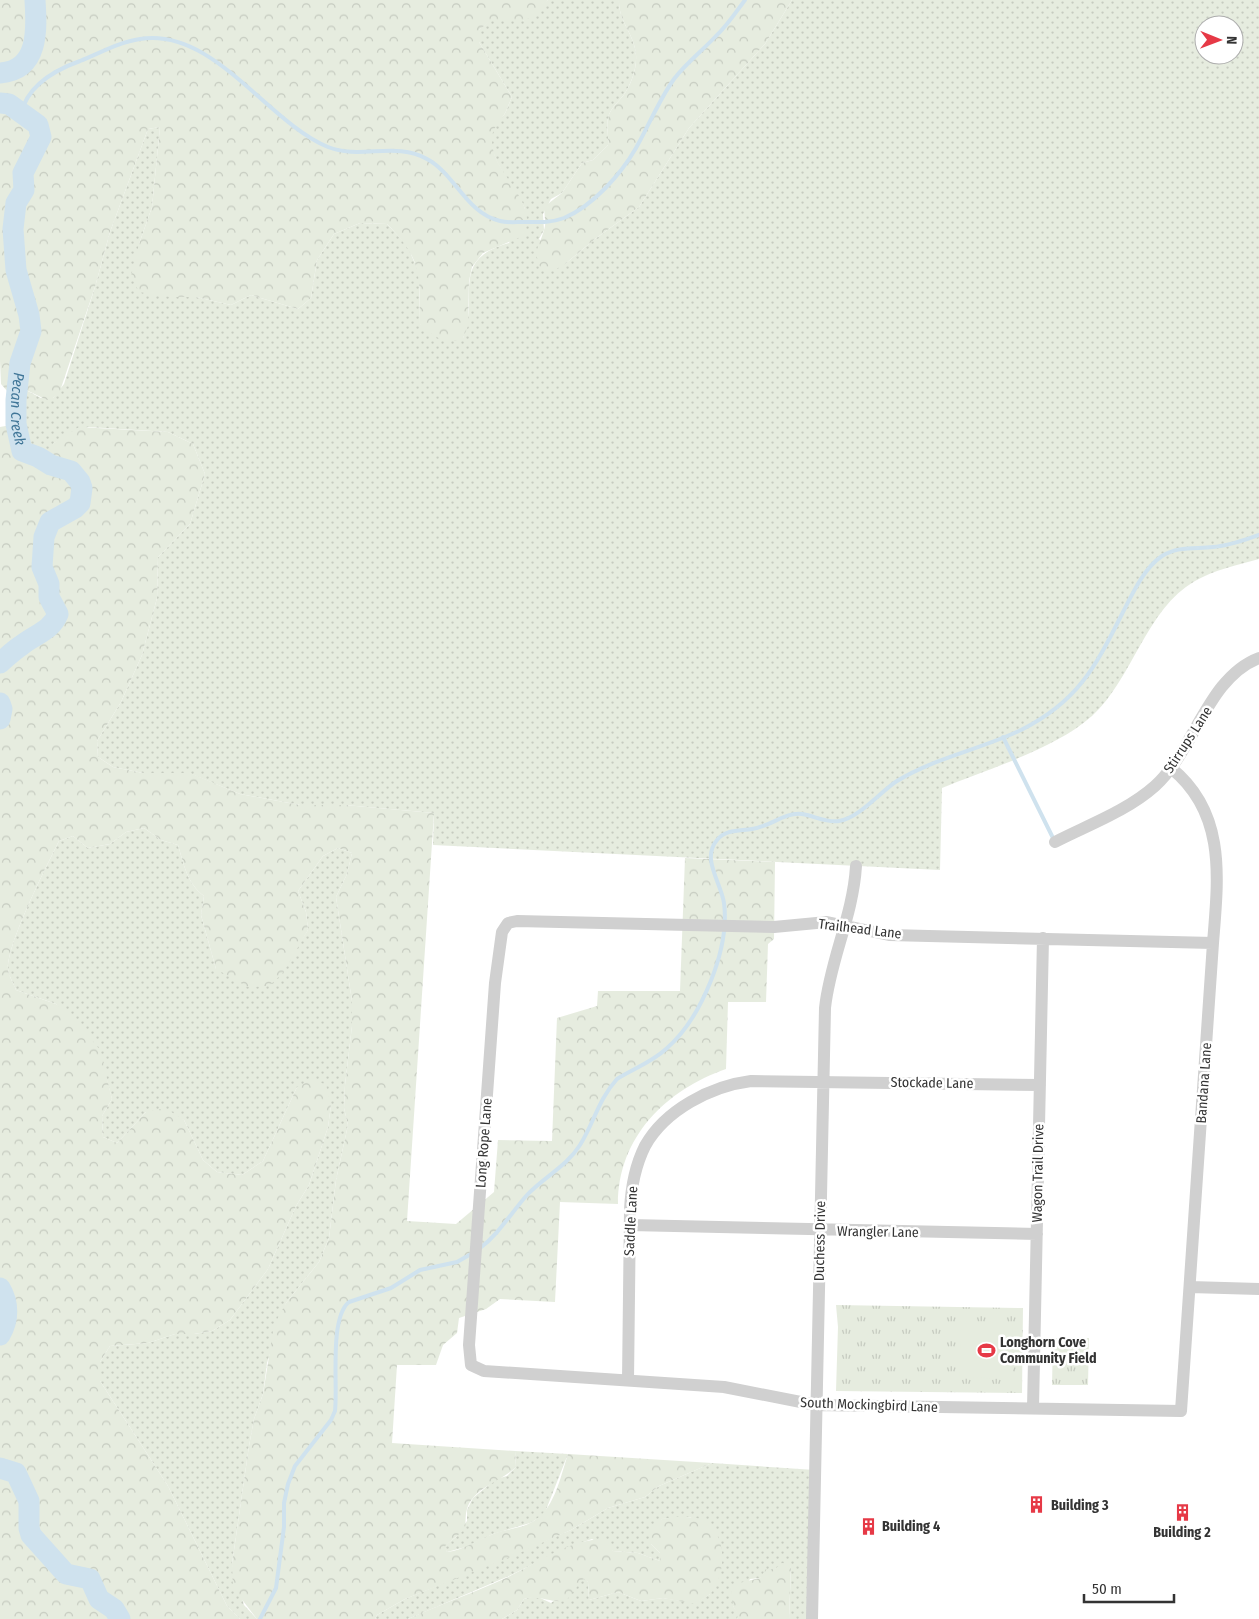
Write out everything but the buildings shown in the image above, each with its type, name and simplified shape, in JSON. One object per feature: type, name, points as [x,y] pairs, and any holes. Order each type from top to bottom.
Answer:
[{"type":"street","name":"Stirrups Lane","points":[[1055,842],[1126,807],[1156,786],[1172,768],[1224,684],[1238,670],[1259,658]]},
{"type":"street","name":"Bandana Lane","points":[[1172,768],[1189,783],[1201,801],[1214,837],[1218,879],[1181,1411]]},
{"type":"street","name":"Duchess Drive","points":[[812,1619],[827,996],[853,897],[856,866]]},
{"type":"street","name":"Trailhead Lane","points":[[508,923],[517,921],[774,926],[820,922],[846,925],[889,935],[1213,943]]},
{"type":"street","name":"Long Rope Lane","points":[[471,1365],[469,1356],[471,1314],[495,983],[502,932],[508,923]]},
{"type":"street","name":"Wagon Trail Drive","points":[[1033,1408],[1043,938]]},
{"type":"street","name":"Saddle Lane","points":[[628,1380],[630,1225],[633,1182],[645,1146],[655,1132],[679,1111],[708,1092],[736,1083],[768,1080],[824,1082]]},
{"type":"street","name":"Stockade Lane","points":[[824,1082],[1040,1084]]},
{"type":"street","name":"Wrangler Lane","points":[[630,1225],[820,1231],[1037,1234]]},
{"type":"street","points":[[1190,1287],[1259,1289]]},
{"type":"street","name":"South Mockingbird Lane","points":[[471,1365],[484,1371],[724,1387],[816,1405],[1181,1411]]},
{"type":"green space","points":[[0,0],[548,0],[536,15],[523,21],[490,21],[479,30],[479,42],[512,97],[504,115],[494,130],[492,141],[499,165],[526,211],[527,223],[523,236],[483,253],[472,267],[469,281],[468,326],[463,338],[450,341],[440,338],[420,324],[420,293],[417,270],[408,248],[387,224],[360,223],[334,234],[317,260],[311,298],[298,309],[251,295],[231,305],[196,297],[171,297],[139,292],[131,276],[139,244],[152,207],[160,127],[148,129],[110,232],[95,287],[60,391],[53,398],[47,400],[24,389],[8,392],[1,384],[0,361]]},
{"type":"green space","points":[[548,0],[619,0],[621,15],[633,41],[636,65],[626,92],[609,115],[607,124],[608,145],[593,160],[582,163],[562,193],[551,199],[543,214],[544,230],[539,239],[565,264],[639,207],[689,128],[765,44],[792,0],[1259,0],[1259,559],[1210,574],[1195,581],[1178,593],[1152,626],[1106,700],[1092,716],[1077,728],[1059,739],[1020,757],[942,788],[940,870],[433,845],[434,813],[345,805],[300,805],[240,794],[189,773],[143,773],[113,767],[98,757],[97,741],[121,702],[142,655],[157,598],[158,557],[190,524],[205,474],[193,444],[168,432],[88,427],[54,443],[49,457],[51,465],[38,457],[22,451],[16,421],[16,399],[17,391],[24,389],[41,398],[53,398],[64,384],[95,287],[110,232],[148,129],[160,127],[152,207],[139,244],[171,297],[196,297],[231,305],[251,295],[298,309],[311,298],[317,260],[334,234],[360,223],[387,224],[407,245],[419,273],[420,324],[463,338],[469,308],[469,281],[472,269],[478,259],[490,250],[509,243],[525,209],[496,160],[492,149],[493,127],[504,115],[512,97],[479,42],[479,30],[490,20],[523,21]]},
{"type":"green space","points":[[619,0],[792,0],[765,44],[689,128],[639,207],[565,264],[553,271],[541,269],[538,263],[537,249],[545,227],[545,206],[562,193],[582,163],[593,160],[608,145],[607,124],[609,115],[626,92],[633,77],[636,66],[635,48],[621,15]]},
{"type":"green space","points":[[16,424],[23,451],[50,464],[50,449],[54,443],[79,427],[168,432],[193,444],[205,474],[190,524],[158,557],[157,598],[142,655],[121,702],[97,741],[98,757],[113,767],[143,773],[190,773],[240,794],[300,805],[345,805],[434,813],[407,1221],[456,1224],[494,1192],[498,1140],[552,1141],[557,1018],[597,1006],[598,991],[680,991],[685,858],[775,862],[774,939],[768,944],[766,1002],[728,1002],[726,1069],[704,1078],[684,1090],[665,1103],[649,1119],[636,1137],[626,1158],[620,1180],[618,1204],[560,1202],[555,1302],[500,1299],[486,1309],[459,1318],[457,1333],[443,1345],[436,1365],[397,1365],[392,1443],[515,1451],[516,1467],[481,1490],[470,1502],[466,1514],[465,1529],[445,1546],[447,1552],[465,1547],[498,1532],[526,1525],[538,1518],[545,1511],[555,1493],[568,1454],[712,1463],[659,1486],[645,1497],[608,1508],[571,1530],[508,1558],[405,1599],[377,1615],[375,1619],[257,1619],[233,1588],[232,1564],[249,1446],[254,1419],[263,1394],[274,1325],[286,1303],[319,1262],[329,1238],[336,1180],[348,1125],[344,1108],[352,1026],[352,1001],[336,897],[347,874],[352,853],[338,848],[323,856],[298,891],[306,912],[308,930],[283,973],[269,986],[248,987],[216,969],[201,915],[204,896],[190,879],[178,845],[161,840],[144,828],[126,832],[110,844],[88,848],[73,836],[59,841],[46,868],[14,941],[8,971],[16,990],[56,1004],[83,1029],[100,1050],[112,1099],[102,1116],[103,1137],[117,1143],[146,1112],[165,1108],[184,1120],[203,1160],[217,1172],[242,1175],[263,1161],[297,1087],[313,1079],[326,1085],[331,1105],[328,1127],[309,1185],[296,1206],[268,1269],[230,1320],[212,1331],[194,1334],[175,1334],[148,1343],[110,1346],[100,1362],[100,1381],[168,1486],[227,1606],[240,1619],[0,1619],[0,427]]},
{"type":"green space","points":[[144,828],[161,840],[178,845],[190,879],[204,896],[201,915],[216,969],[295,950],[308,930],[306,912],[298,891],[323,856],[338,848],[352,853],[347,874],[336,897],[352,1001],[352,1026],[344,1108],[348,1125],[336,1180],[329,1238],[319,1262],[286,1303],[267,1363],[263,1394],[254,1419],[249,1446],[232,1564],[244,1605],[257,1619],[240,1619],[227,1606],[168,1486],[100,1381],[100,1362],[110,1346],[148,1343],[175,1334],[194,1334],[212,1331],[230,1320],[268,1269],[296,1206],[309,1185],[328,1127],[331,1105],[297,1087],[263,1161],[242,1175],[217,1172],[203,1160],[184,1120],[146,1112],[117,1143],[103,1137],[102,1116],[112,1099],[107,1080],[56,1004],[16,990],[8,971],[14,941],[21,923],[59,841],[73,836],[88,848],[110,844],[126,832]]},
{"type":"green space","points":[[836,1305],[1023,1308],[1022,1393],[836,1391],[838,1327]]},
{"type":"green space","name":"Longhorn Cove Community Field","points":[[961,1321],[1013,1323],[1012,1379],[959,1377]]},
{"type":"green space","points":[[1053,1338],[1089,1338],[1088,1385],[1052,1385]]},
{"type":"green space","points":[[515,1451],[568,1454],[544,1515],[530,1523],[493,1534],[466,1547],[447,1552],[444,1546],[456,1537],[467,1521],[467,1510],[473,1498],[496,1479],[507,1476],[516,1467]]},
{"type":"green space","points":[[712,1463],[815,1470],[812,1619],[789,1619],[791,1566],[775,1569],[760,1578],[750,1579],[733,1606],[739,1615],[737,1619],[502,1619],[517,1610],[524,1599],[536,1596],[551,1603],[583,1578],[588,1582],[589,1600],[618,1592],[641,1601],[663,1598],[695,1603],[710,1594],[691,1517],[662,1519],[651,1544],[660,1553],[660,1561],[638,1553],[613,1551],[592,1539],[566,1548],[509,1576],[408,1619],[375,1619],[377,1615],[405,1599],[571,1530],[608,1508],[645,1497],[659,1486]]},
{"type":"green space","points":[[674,1517],[702,1519],[718,1536],[721,1546],[722,1566],[716,1585],[711,1593],[695,1604],[663,1598],[641,1601],[618,1592],[589,1600],[588,1582],[583,1579],[566,1601],[535,1598],[524,1599],[517,1610],[502,1619],[408,1619],[508,1577],[555,1552],[592,1540],[605,1539],[613,1551],[638,1553],[660,1561],[660,1553],[651,1544],[650,1530],[662,1519]]},
{"type":"green space","points":[[782,1563],[791,1565],[789,1619],[737,1619],[738,1615],[733,1606],[731,1592],[739,1583],[760,1578],[766,1569],[775,1569]]},
{"type":"waterway","name":"Pecan Creek","points":[[0,73],[13,70],[22,65],[29,56],[35,35],[35,0]]},
{"type":"waterway","points":[[21,114],[24,104],[36,87],[43,80],[61,69],[125,43],[140,39],[167,39],[192,47],[215,61],[305,135],[328,147],[340,151],[403,151],[415,154],[437,166],[470,202],[489,217],[509,222],[554,221],[575,213],[585,206],[614,178],[630,158],[674,79],[724,28],[745,0]]},
{"type":"waterway","name":"Pecan Creek","points":[[0,103],[9,104],[38,125],[41,137],[23,173],[24,190],[16,203],[13,229],[16,270],[29,315],[31,331],[20,363],[16,400],[16,424],[22,451],[38,457],[51,465],[71,471],[80,482],[82,488],[80,503],[75,508],[50,522],[44,537],[42,567],[49,584],[49,597],[58,614],[47,628],[0,663]]},
{"type":"waterway","points":[[479,1249],[499,1230],[527,1195],[575,1152],[585,1137],[605,1095],[617,1079],[661,1054],[679,1036],[691,1020],[718,962],[722,941],[725,921],[724,903],[711,863],[713,847],[721,836],[733,831],[759,828],[783,817],[795,814],[830,821],[846,819],[861,810],[897,781],[911,773],[1021,730],[1057,708],[1082,682],[1103,651],[1139,583],[1155,561],[1174,551],[1225,545],[1259,535]]},
{"type":"waterway","name":"Pecan Creek","points":[[0,703],[2,709],[0,719]]},
{"type":"waterway","points":[[1003,737],[1054,840]]},
{"type":"waterway","points":[[260,1619],[276,1588],[284,1527],[284,1503],[288,1484],[295,1466],[331,1420],[335,1411],[337,1337],[343,1310],[349,1302],[391,1288],[420,1270],[457,1262],[471,1254]]},
{"type":"waterway","name":"Pecan Creek","points":[[0,1288],[7,1312],[0,1335]]},
{"type":"waterway","name":"Pecan Creek","points":[[0,1468],[16,1473],[29,1501],[29,1528],[31,1535],[66,1574],[90,1579],[99,1599],[114,1609],[120,1619]]},
{"type":"place","name":"Longhorn Cove Community Field","points":[[986,1350]]},
{"type":"place","name":"Building 3","points":[[1037,1505]]},
{"type":"place","name":"Building 2","points":[[1182,1512]]},
{"type":"place","name":"Building 4","points":[[868,1526]]}]
